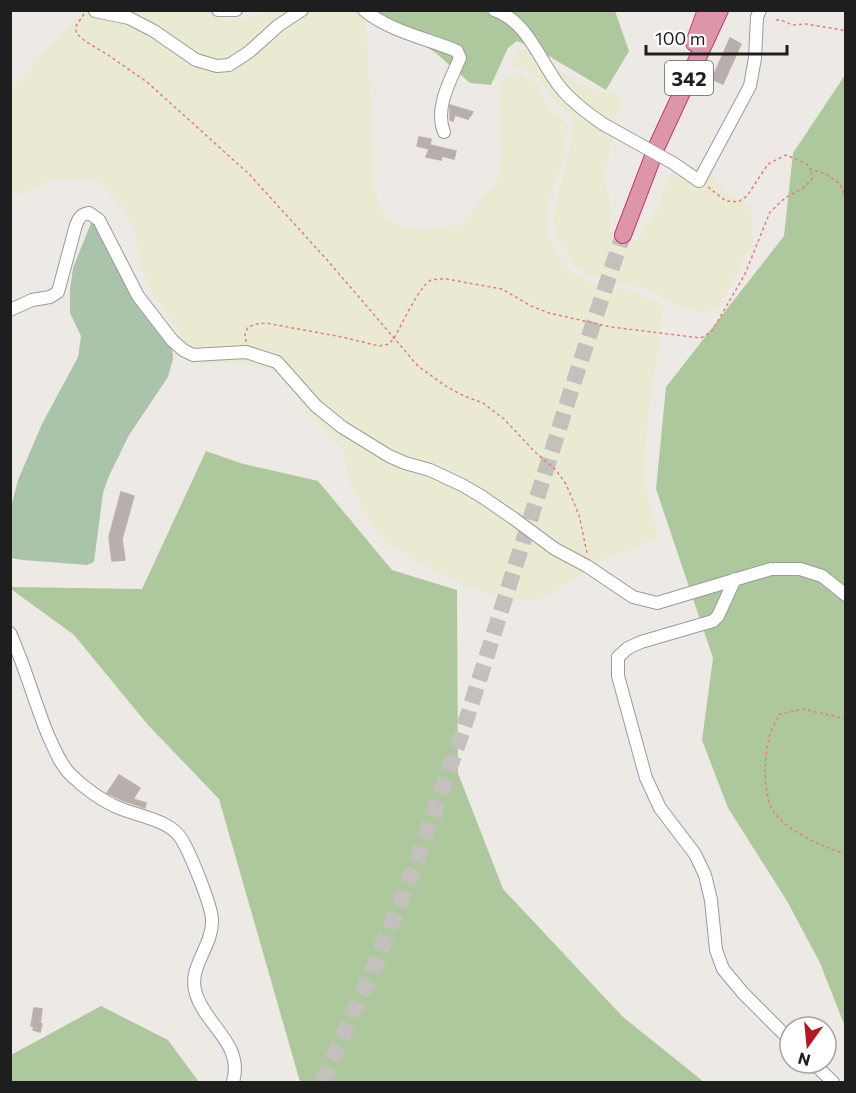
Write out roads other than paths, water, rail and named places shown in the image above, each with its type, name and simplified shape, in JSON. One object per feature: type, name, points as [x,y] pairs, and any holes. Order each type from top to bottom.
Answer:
[{"type":"highway","points":[[657,146],[706,10]]},
{"type":"highway","name":"342","points":[[623,235],[657,146],[720,10]]},
{"type":"highway","points":[[657,146],[729,10]]},
{"type":"street","points":[[218,10],[232,12],[236,10]]},
{"type":"street","points":[[95,11],[129,18],[154,31],[196,60],[217,66],[229,65],[249,52],[279,25],[302,10]]},
{"type":"street","points":[[364,10],[370,16],[398,30],[457,51],[460,58],[445,93],[442,113],[444,132]]},
{"type":"street","points":[[494,10],[519,26],[537,49],[560,87],[576,105],[603,124],[673,163],[699,181],[750,86],[755,57],[756,17],[760,10]]},
{"type":"street","points":[[10,310],[32,300],[50,297],[58,292],[76,225],[84,213],[89,213],[99,220],[138,296],[172,340],[183,350],[193,355],[246,352],[278,362],[316,406],[342,427],[389,456],[430,471],[482,496],[555,549],[587,566],[633,597],[657,603],[771,569],[800,569],[822,576],[846,595]]},
{"type":"street","points":[[735,579],[718,616],[713,621],[628,648],[618,657],[618,676],[646,778],[660,808],[695,854],[705,875],[711,900],[716,950],[723,969],[778,1028]]},
{"type":"street","points":[[10,633],[39,713],[56,752],[69,773],[90,791],[117,807],[171,828],[182,838],[210,908],[212,921],[209,937],[195,970],[195,992],[201,1006],[224,1037],[234,1057],[233,1083]]},
{"type":"tunnel","points":[[322,1082],[375,965],[420,853],[465,724],[623,235]]}]
